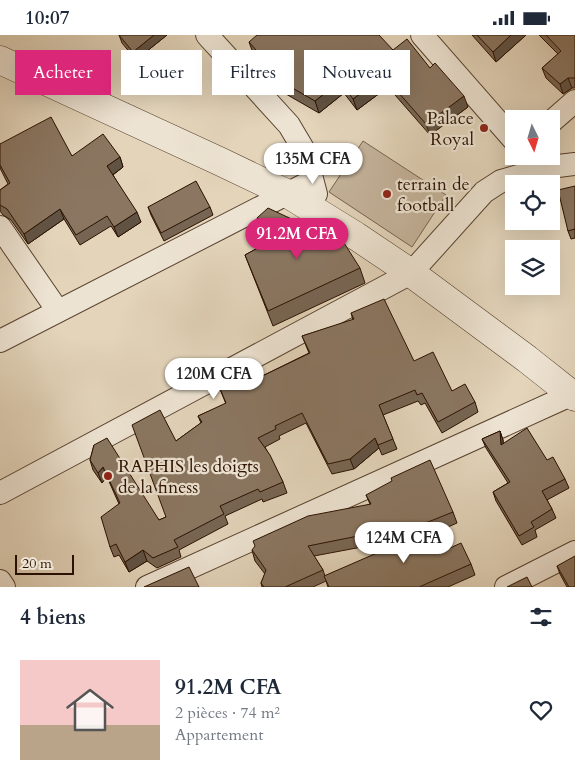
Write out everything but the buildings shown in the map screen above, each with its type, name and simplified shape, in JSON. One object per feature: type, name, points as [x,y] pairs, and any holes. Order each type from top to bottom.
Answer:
[{"type":"street","points":[[207,35],[289,125],[305,153],[323,216]]},
{"type":"street","points":[[422,35],[505,130]]},
{"type":"street","points":[[0,60],[288,194],[411,273],[573,395],[147,587]]},
{"type":"street","points":[[560,114],[575,101]]},
{"type":"street","points":[[560,163],[575,164]]},
{"type":"street","points":[[0,493],[411,273],[484,192],[501,181],[535,165]]},
{"type":"street","points":[[0,341],[312,181]]},
{"type":"street","points":[[0,227],[58,311]]},
{"type":"street","points":[[506,587],[575,552]]},
{"type":"street","points":[[0,581],[4,587]]},
{"type":"shaded area","name":"terrain de football","points":[[363,141],[446,195],[412,247],[329,192]]},
{"type":"place","name":"Palace Royal","points":[[484,128]]},
{"type":"place","name":"terrain de football","points":[[387,194]]},
{"type":"place","name":"RAPHIS les doigts de la finess","points":[[108,476]]}]
